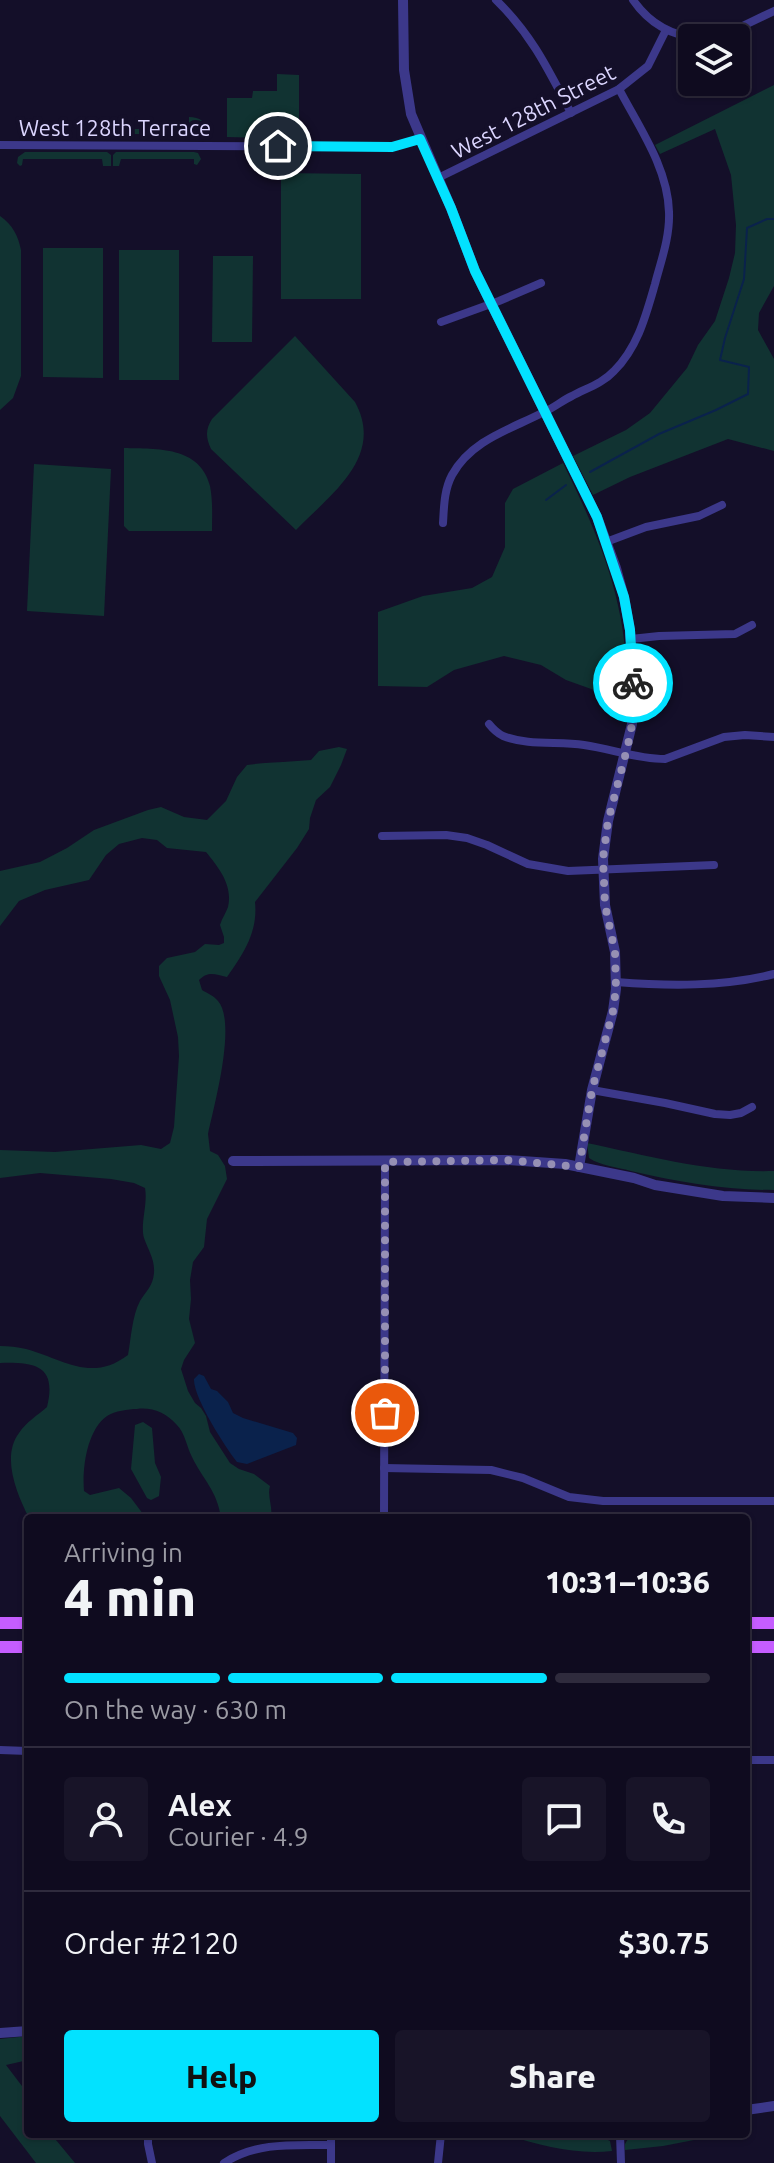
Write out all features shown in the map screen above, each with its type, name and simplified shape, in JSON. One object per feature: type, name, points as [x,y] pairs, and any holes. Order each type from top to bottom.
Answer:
[{"type":"main road","points":[[0,1623],[24,1623]]},
{"type":"main road","points":[[750,1623],[774,1623]]},
{"type":"main road","points":[[0,1647],[24,1647]]},
{"type":"main road","points":[[750,1647],[774,1647]]},
{"type":"street","points":[[403,0],[405,82],[411,114],[490,304],[592,507],[624,597],[631,639],[633,705],[626,753],[608,821],[603,869],[605,905],[615,952],[616,982],[613,1011],[592,1090],[579,1167]]},
{"type":"street","points":[[496,0],[518,21],[539,51],[571,113]]},
{"type":"street","points":[[633,0],[649,19],[678,34]]},
{"type":"street","points":[[747,24],[774,11]]},
{"type":"street","name":"West 128th Street","points":[[438,178],[619,89],[648,66],[666,30]]},
{"type":"street","points":[[443,523],[445,495],[463,459],[486,440],[607,378],[638,337],[665,244],[669,214],[663,176],[619,89]]},
{"type":"street","name":"West 128th Terrace","points":[[0,145],[392,147],[420,139]]},
{"type":"street","points":[[441,322],[541,283]]},
{"type":"street","points":[[606,542],[646,527],[699,516],[722,505]]},
{"type":"street","points":[[631,639],[735,634],[752,625]]},
{"type":"street","points":[[489,724],[506,737],[583,745],[644,758],[665,759],[724,737],[774,737]]},
{"type":"street","points":[[382,836],[446,835],[467,838],[528,864],[568,871],[714,865]]},
{"type":"street","points":[[616,982],[698,984],[774,974]]},
{"type":"street","points":[[592,1090],[715,1114],[741,1113],[752,1107]]},
{"type":"street","points":[[233,1161],[507,1160],[579,1167],[723,1196],[774,1198]]},
{"type":"street","points":[[384,1514],[385,1162]]},
{"type":"street","points":[[384,1468],[491,1470],[523,1478],[569,1497],[603,1501],[774,1501]]},
{"type":"street","points":[[0,1750],[24,1751]]},
{"type":"street","points":[[750,1760],[774,1760]]},
{"type":"street","points":[[0,2033],[24,2031]]},
{"type":"street","points":[[750,2109],[774,2106]]},
{"type":"street","points":[[148,2138],[152,2163]]},
{"type":"street","points":[[331,2138],[331,2163]]},
{"type":"street","points":[[438,2163],[441,2138]]},
{"type":"street","points":[[620,2138],[621,2163]]},
{"type":"street","points":[[224,2163],[243,2153],[270,2146],[330,2145]]},
{"type":"green space","points":[[277,74],[299,75],[299,133],[294,139],[227,137],[227,98],[252,98],[253,91],[277,91]]},
{"type":"green space","points":[[774,85],[774,286],[759,313],[758,330],[774,359],[774,451],[728,439],[630,477],[593,495],[573,456],[626,430],[650,413],[687,368],[715,321],[735,253],[736,225],[731,175],[715,129],[660,154],[655,145]]},
{"type":"green space","points":[[189,117],[204,123],[209,131],[206,138],[196,139],[191,134],[122,134],[122,131],[129,129],[189,129]]},
{"type":"green space","points":[[25,152],[107,152],[111,155],[111,166],[103,166],[102,159],[23,159],[20,166],[18,157]]},
{"type":"green space","points":[[116,152],[194,152],[201,159],[197,165],[194,159],[121,159],[119,166],[113,166]]},
{"type":"green space","points":[[281,173],[361,174],[361,299],[281,299]]},
{"type":"green space","points":[[0,216],[14,231],[21,250],[21,376],[13,398],[0,410]]},
{"type":"green space","points":[[43,248],[103,248],[103,378],[43,377]]},
{"type":"green space","points":[[119,250],[179,250],[179,380],[119,380]]},
{"type":"green space","points":[[213,256],[253,256],[252,342],[212,342]]},
{"type":"green space","points":[[295,336],[355,402],[363,422],[359,457],[350,473],[296,530],[211,449],[207,434],[212,419]]},
{"type":"green space","points":[[124,448],[176,452],[197,463],[210,486],[212,531],[129,531],[124,526]]},
{"type":"green space","points":[[563,463],[610,574],[623,630],[627,692],[594,690],[566,680],[541,665],[504,656],[454,670],[427,687],[378,686],[378,612],[423,596],[472,588],[492,577],[505,547],[505,503],[513,489]]},
{"type":"green space","points":[[34,464],[111,469],[104,616],[27,611]]},
{"type":"green space","points":[[339,747],[347,749],[330,787],[316,800],[309,829],[255,902],[252,933],[239,959],[227,977],[209,974],[199,980],[202,990],[216,999],[223,1012],[225,1045],[208,1134],[210,1151],[218,1155],[225,1166],[227,1179],[207,1219],[204,1247],[193,1262],[189,1319],[195,1343],[181,1369],[188,1391],[206,1416],[210,1432],[230,1463],[254,1474],[270,1486],[271,1514],[220,1514],[213,1492],[179,1428],[163,1414],[143,1409],[114,1413],[100,1422],[87,1450],[84,1491],[90,1495],[119,1488],[143,1514],[27,1514],[13,1476],[11,1453],[22,1429],[47,1407],[49,1383],[41,1369],[24,1364],[0,1363],[0,1346],[26,1349],[89,1368],[115,1363],[128,1355],[135,1314],[152,1281],[154,1268],[143,1232],[145,1188],[111,1179],[40,1173],[0,1178],[0,1150],[55,1152],[141,1145],[161,1149],[170,1143],[174,1127],[178,1037],[170,1000],[159,976],[159,966],[167,958],[195,952],[205,944],[224,943],[220,925],[229,899],[224,877],[206,852],[167,848],[157,840],[142,838],[119,844],[106,855],[89,880],[45,890],[19,901],[0,926],[0,871],[40,862],[94,830],[148,810],[161,807],[184,817],[207,820],[226,801],[237,777],[247,765],[311,760],[319,751]]},
{"type":"green space","points":[[587,1143],[703,1166],[774,1171],[774,1190],[702,1185],[609,1166],[589,1158]]},
{"type":"green space","points":[[143,1422],[152,1428],[155,1463],[161,1477],[159,1496],[151,1500],[131,1469],[135,1425]]},
{"type":"green space","points":[[24,2036],[24,2061],[6,2065],[24,2089],[24,2138],[54,2138],[75,2163],[36,2163],[0,2116],[0,2039]]},
{"type":"green space","points":[[518,2138],[600,2138],[610,2141],[612,2151],[570,2150]]},
{"type":"green space","points":[[632,2138],[704,2138],[625,2150],[628,2139]]},
{"type":"water","points":[[199,1374],[204,1376],[211,1389],[228,1402],[233,1413],[293,1433],[297,1438],[296,1445],[247,1464],[237,1462],[204,1409],[195,1387],[194,1379]]},
{"type":"waterway","points":[[590,472],[659,434],[748,394],[749,367],[720,360],[744,279],[747,228],[774,219]]},
{"type":"waterway","points":[[546,500],[566,485]]},
{"type":"way so far","points":[[385,1413],[385,1162],[507,1160],[579,1167],[592,1090],[616,989],[615,952],[605,905],[603,859],[608,821],[632,724],[633,683]]},
{"type":"route","points":[[278,146],[392,147],[420,139],[490,304],[597,517],[624,597],[630,630],[633,683]]}]
